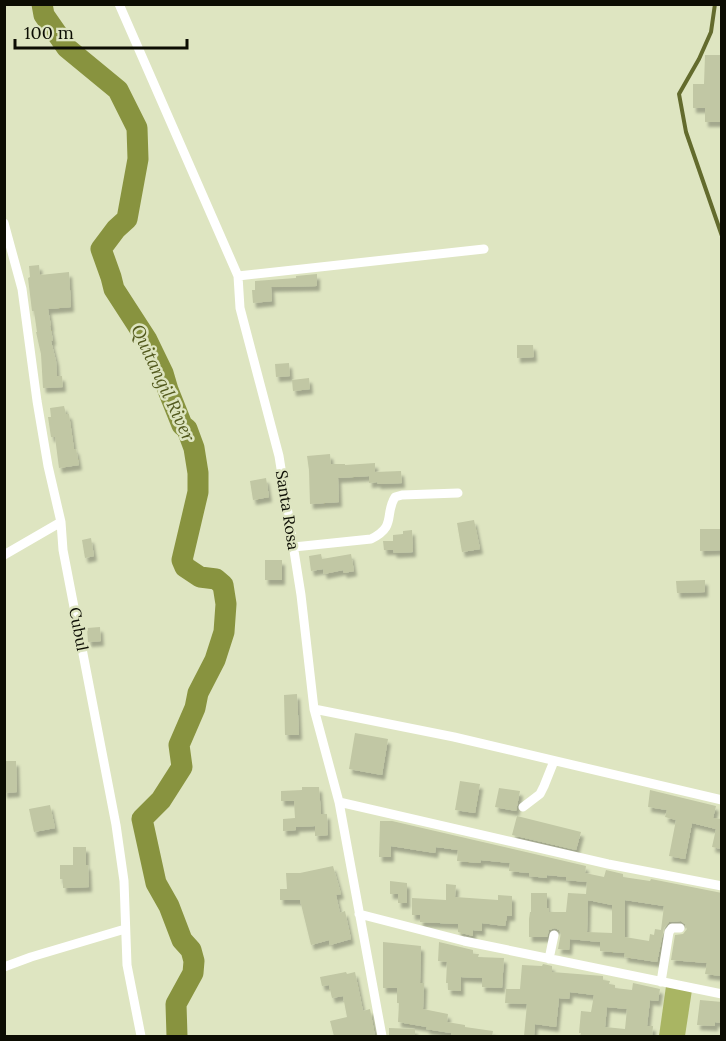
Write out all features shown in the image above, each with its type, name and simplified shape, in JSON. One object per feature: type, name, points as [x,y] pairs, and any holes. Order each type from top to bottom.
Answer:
[{"type":"street","name":"Santa Rosa","points":[[119,4],[238,276],[240,308],[279,456],[301,595],[314,709],[339,802],[382,1036]]},
{"type":"street","name":"Cubul","points":[[4,223],[22,289],[48,466],[61,522],[63,550],[116,825],[124,881],[127,964],[141,1036]]},
{"type":"street","points":[[238,276],[484,249]]},
{"type":"street","points":[[294,547],[371,539],[378,536],[388,525],[392,502],[396,496],[458,493]]},
{"type":"street","points":[[4,555],[61,522]]},
{"type":"street","points":[[314,709],[454,737],[722,800]]},
{"type":"street","points":[[523,807],[540,794],[554,761]]},
{"type":"street","points":[[339,802],[608,864],[722,886]]},
{"type":"street","points":[[359,914],[453,939],[722,994]]},
{"type":"street","points":[[661,982],[669,932],[672,928],[680,928]]},
{"type":"street","points":[[4,967],[125,929]]},
{"type":"street","points":[[549,959],[554,934]]},
{"type":"green space","points":[[666,986],[692,990],[685,1036],[659,1036]]},
{"type":"building","points":[[705,55],[722,55],[722,122],[705,122],[705,108],[693,108],[693,84],[704,84]]},
{"type":"building","points":[[39,265],[40,275],[69,272],[71,307],[48,309],[57,376],[62,376],[63,387],[43,388],[41,354],[28,278],[30,277],[29,266]]},
{"type":"building","points":[[317,274],[317,286],[271,287],[272,301],[253,303],[252,290],[255,290],[255,281]]},
{"type":"building","points":[[517,345],[533,345],[534,357],[517,358]]},
{"type":"building","points":[[289,363],[290,376],[276,377],[275,364]]},
{"type":"building","points":[[309,378],[310,389],[293,391],[292,380]]},
{"type":"building","points":[[64,406],[66,414],[69,414],[74,449],[76,449],[79,465],[59,468],[55,437],[51,437],[48,417],[51,417],[50,408]]},
{"type":"building","points":[[330,454],[331,464],[375,463],[375,472],[401,471],[402,483],[369,483],[369,476],[338,478],[339,502],[310,504],[307,456]]},
{"type":"building","points":[[266,478],[269,497],[253,500],[250,481]]},
{"type":"building","points":[[474,520],[480,549],[462,552],[457,523]]},
{"type":"building","points":[[700,529],[722,529],[722,550],[700,551]]},
{"type":"building","points":[[412,530],[413,552],[394,553],[393,550],[384,550],[383,541],[393,541],[393,535]]},
{"type":"building","points":[[91,538],[94,556],[85,558],[82,540]]},
{"type":"building","points":[[321,554],[322,559],[351,554],[354,571],[344,573],[343,570],[324,574],[323,569],[311,571],[309,556]]},
{"type":"building","points":[[265,560],[282,560],[282,580],[265,580]]},
{"type":"building","points":[[705,580],[705,592],[677,593],[676,581]]},
{"type":"building","points":[[100,627],[101,641],[88,642],[87,628]]},
{"type":"building","points":[[297,694],[299,735],[285,735],[284,695]]},
{"type":"building","points":[[355,733],[388,739],[382,775],[349,769]]},
{"type":"building","points":[[4,761],[16,761],[17,792],[4,793]]},
{"type":"building","points":[[460,781],[480,784],[475,813],[455,810]]},
{"type":"building","points":[[302,787],[319,787],[321,814],[327,814],[328,835],[315,836],[315,826],[296,827],[296,830],[283,831],[283,819],[295,818],[294,801],[281,801],[281,791],[302,790]]},
{"type":"building","points":[[499,788],[520,791],[516,811],[495,807]]},
{"type":"building","points":[[650,790],[716,806],[713,818],[722,819],[722,849],[712,847],[716,829],[692,823],[685,859],[669,856],[676,820],[665,817],[667,810],[648,807]]},
{"type":"building","points":[[50,805],[55,828],[34,832],[29,809]]},
{"type":"building","points":[[517,816],[581,832],[576,850],[512,835]]},
{"type":"building","points":[[380,821],[392,821],[586,866],[585,873],[604,877],[606,870],[623,874],[623,877],[650,881],[651,879],[722,893],[722,976],[705,974],[707,963],[671,960],[675,935],[683,934],[687,929],[681,921],[669,922],[664,928],[657,962],[624,957],[625,953],[600,951],[600,942],[570,939],[569,950],[558,949],[561,933],[555,928],[549,930],[547,937],[529,937],[531,893],[547,893],[549,912],[566,912],[568,893],[586,894],[587,882],[547,875],[547,878],[529,876],[529,873],[509,871],[510,863],[481,860],[480,863],[457,861],[458,850],[436,847],[435,853],[391,846],[391,857],[379,857]],"holes":[[[588,900],[612,905],[612,933],[587,932]],[[625,900],[664,906],[661,930],[655,929],[654,935],[650,934],[649,941],[625,937]]]},
{"type":"building","points":[[73,847],[86,847],[89,887],[63,888],[63,879],[60,879],[60,865],[73,865]]},
{"type":"building","points":[[333,866],[341,894],[336,895],[340,913],[345,911],[351,939],[330,945],[329,940],[311,945],[300,900],[280,900],[280,889],[287,889],[286,873],[300,873]]},
{"type":"building","points":[[390,881],[407,883],[407,903],[398,903],[398,894],[390,894]]},
{"type":"building","points":[[446,884],[456,885],[455,897],[498,900],[498,895],[512,896],[512,916],[507,916],[505,926],[482,923],[482,931],[473,930],[473,936],[458,932],[458,924],[420,922],[420,915],[412,915],[412,898],[446,900]]},
{"type":"building","points":[[383,942],[421,946],[420,983],[424,983],[423,1009],[448,1014],[447,1022],[493,1031],[492,1036],[451,1036],[451,1033],[398,1022],[397,988],[383,988]]},
{"type":"building","points":[[439,942],[473,950],[473,954],[479,954],[478,957],[504,958],[502,988],[482,987],[482,978],[461,977],[461,991],[448,990],[447,962],[438,961]]},
{"type":"building","points":[[543,964],[552,966],[552,972],[603,976],[603,980],[610,981],[609,984],[615,985],[615,988],[632,990],[633,983],[660,989],[658,1001],[650,1000],[647,1026],[653,1026],[652,1036],[580,1036],[581,1011],[591,1012],[594,995],[570,992],[569,999],[559,998],[556,1027],[535,1024],[534,1036],[524,1036],[527,1004],[505,1003],[506,989],[520,989],[522,965],[542,966]],"holes":[[[607,1007],[627,1009],[625,1029],[605,1027]]]},
{"type":"building","points":[[346,972],[347,974],[355,972],[363,1011],[370,1009],[375,1036],[334,1036],[330,1021],[347,1017],[343,996],[332,998],[329,985],[322,986],[320,977]]},
{"type":"building","points":[[700,1000],[722,1002],[722,1023],[715,1022],[715,1026],[697,1025]]},
{"type":"building","points":[[389,1028],[415,1029],[415,1036],[389,1036]]},
{"type":"waterway","name":"Quitangil River","points":[[42,4],[44,15],[67,48],[118,90],[137,128],[138,159],[127,219],[101,249],[114,289],[147,340],[163,373],[182,425],[187,429],[194,448],[198,492],[182,560],[185,567],[200,577],[216,579],[223,585],[226,604],[224,632],[215,660],[198,693],[195,708],[179,745],[182,767],[161,800],[142,819],[156,883],[169,906],[182,940],[191,950],[194,961],[193,973],[176,1004],[177,1036]]},
{"type":"waterway","points":[[715,4],[711,32],[679,94],[686,132],[722,236]]}]
